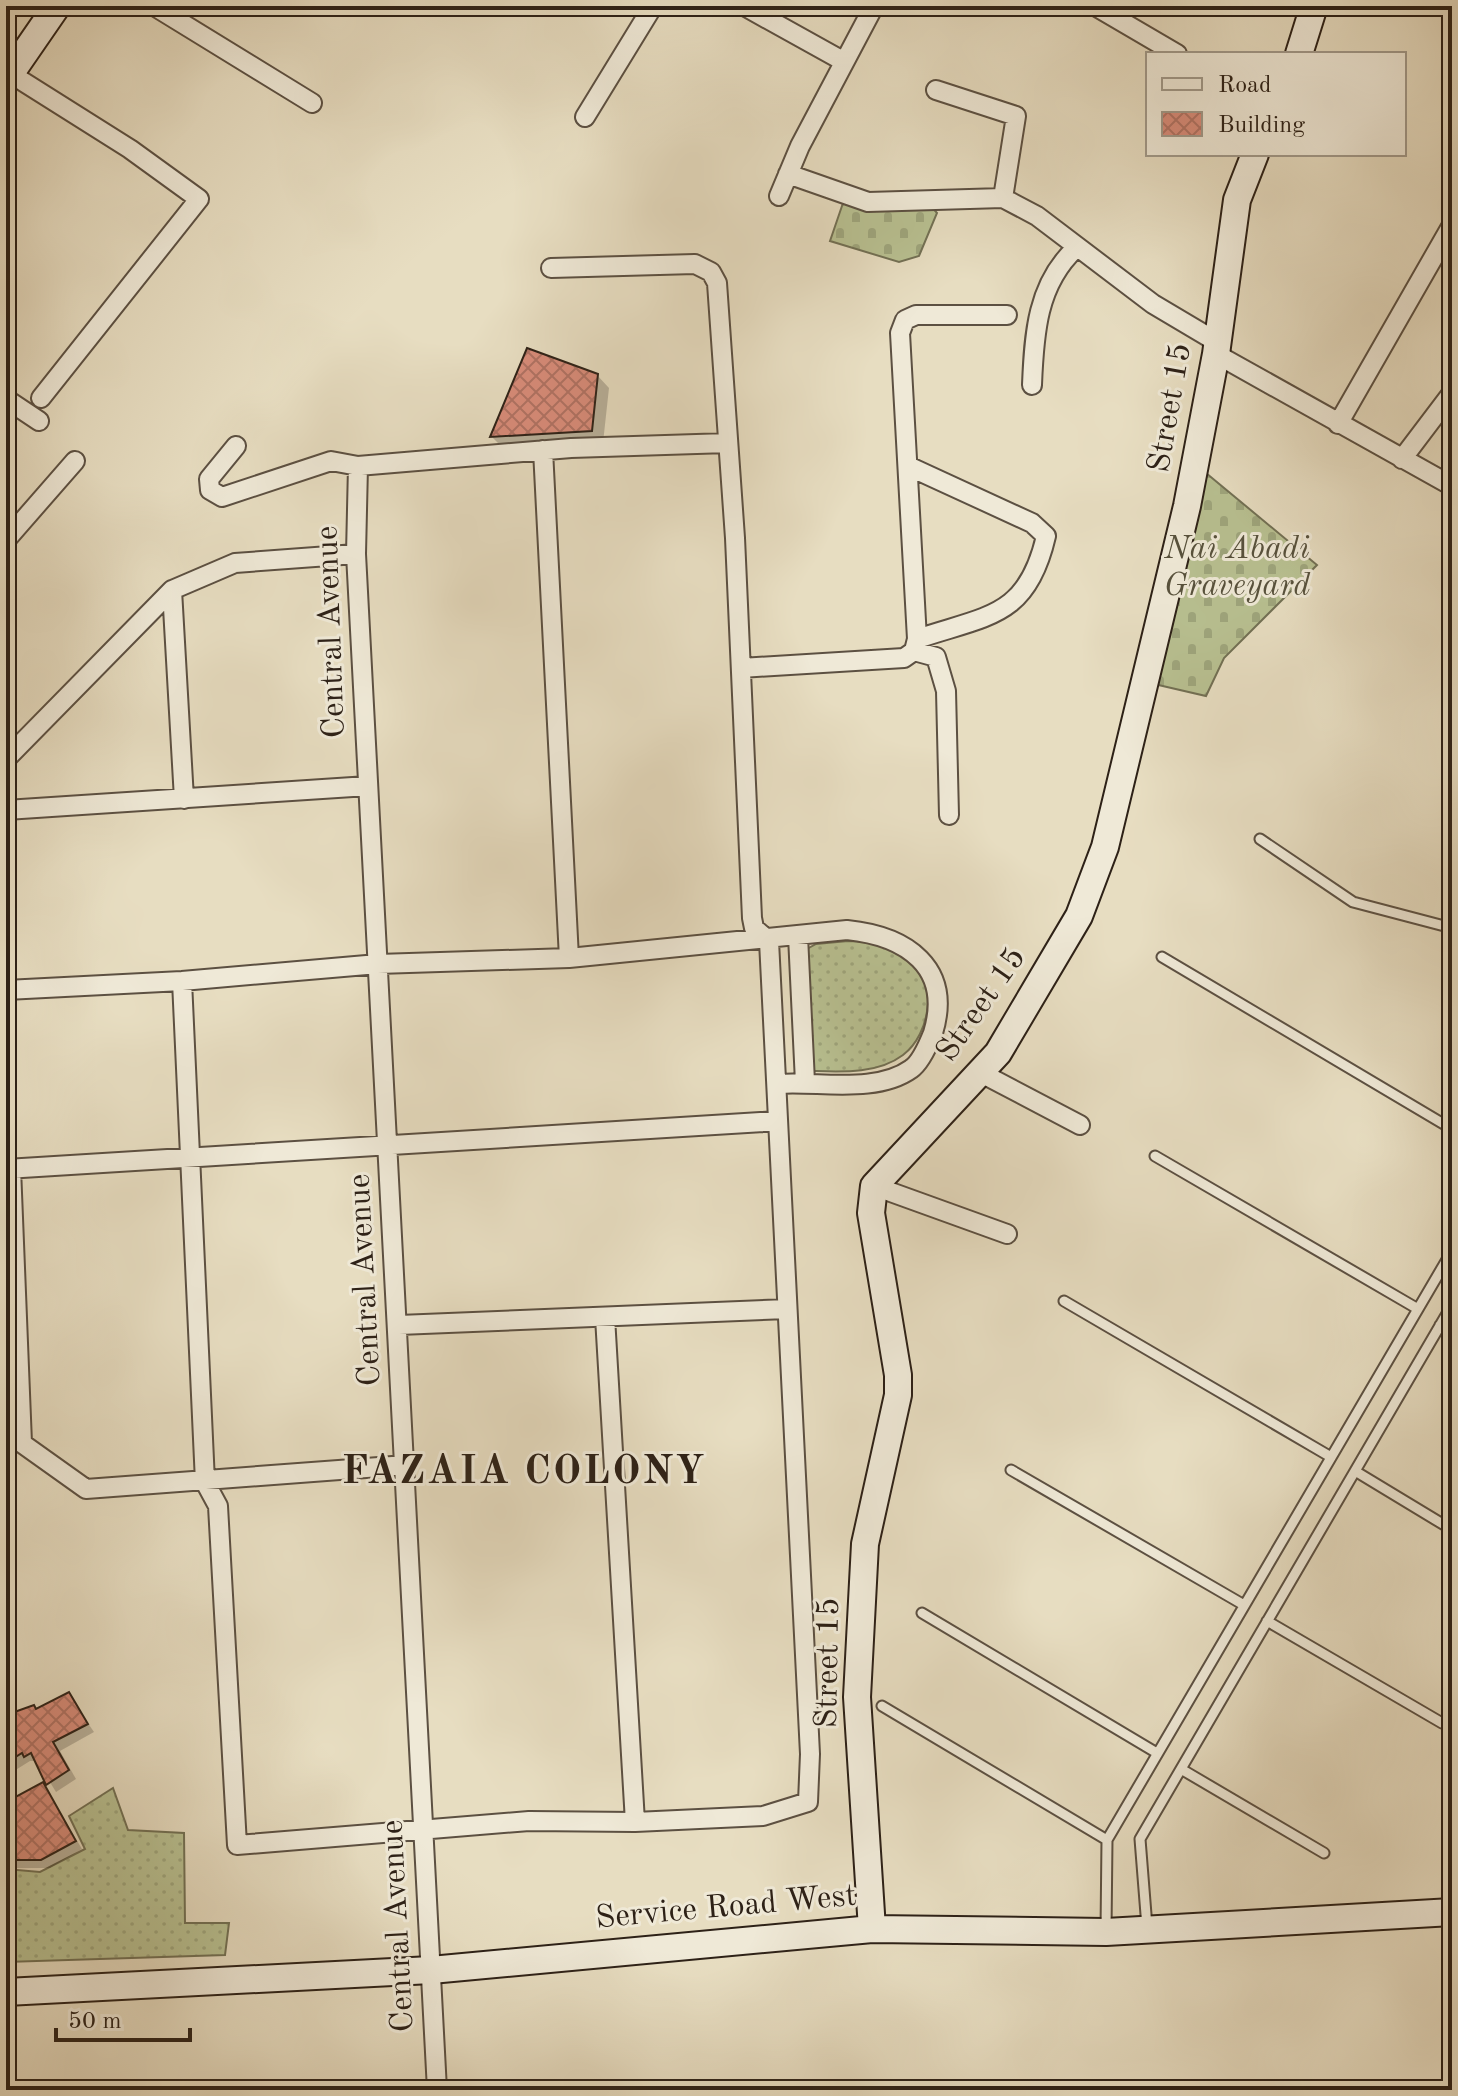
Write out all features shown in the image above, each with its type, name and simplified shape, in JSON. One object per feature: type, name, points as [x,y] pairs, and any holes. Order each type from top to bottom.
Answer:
[{"type":"street","points":[[41,398],[166,245],[199,199],[130,149],[8,77],[57,6]]},
{"type":"street","points":[[154,6],[312,103]]},
{"type":"street","points":[[585,117],[653,6]]},
{"type":"street","points":[[744,6],[843,61]]},
{"type":"street","points":[[779,196],[843,61],[874,6]]},
{"type":"street","points":[[1095,6],[1174,52]]},
{"type":"street","points":[[1300,52],[1314,6]]},
{"type":"street","points":[[936,90],[1016,116],[1003,198]]},
{"type":"street","name":"Street 15","points":[[872,1929],[857,1697],[865,1544],[898,1395],[898,1375],[871,1213],[874,1186],[981,1073],[1019,1022],[1079,916],[1105,847],[1187,506],[1217,348],[1237,200],[1254,156]]},
{"type":"street","points":[[788,174],[868,202],[1003,198],[1037,216],[1076,248],[1217,348],[1338,424],[1452,486]]},
{"type":"street","points":[[1338,424],[1452,225]]},
{"type":"street","points":[[1032,385],[1035,322],[1059,264],[1076,248]]},
{"type":"street","points":[[182,981],[205,1482],[218,1506],[237,1845],[529,1821],[635,1822],[763,1816],[808,1802],[810,1754],[778,1084],[769,941],[754,928],[752,918],[741,668],[717,283],[711,272],[695,264],[551,268]]},
{"type":"street","points":[[916,645],[900,333],[905,320],[916,315],[1007,315]]},
{"type":"street","points":[[1402,459],[1452,393]]},
{"type":"street","points":[[6,399],[39,421]]},
{"type":"street","points":[[236,446],[209,479],[210,490],[222,497],[331,461],[358,466],[543,450],[728,443]]},
{"type":"street","points":[[543,450],[569,958]]},
{"type":"street","points":[[7,538],[75,461]]},
{"type":"street","name":"Central Avenue","points":[[358,466],[356,554],[437,2090]]},
{"type":"street","points":[[741,668],[904,658],[916,645],[1012,605],[1031,583],[1046,536],[1032,523],[908,466]]},
{"type":"street","points":[[6,759],[172,590],[235,563],[356,554]]},
{"type":"street","points":[[172,590],[184,799]]},
{"type":"street","points":[[916,645],[936,657],[946,691],[949,815]]},
{"type":"street","points":[[6,810],[368,786]]},
{"type":"street","points":[[6,990],[182,981],[378,964],[569,958],[769,941],[847,930],[877,933],[907,946],[932,973],[938,1016],[930,1040],[913,1068],[871,1083],[778,1084]]},
{"type":"street","points":[[798,936],[805,1082]]},
{"type":"street","points":[[981,1073],[1080,1125]]},
{"type":"street","points":[[22,1443],[11,1294],[8,1168],[190,1160],[778,1121]]},
{"type":"street","points":[[874,1186],[1007,1234]]},
{"type":"street","points":[[399,1325],[787,1309]]},
{"type":"street","points":[[605,1317],[635,1822]]},
{"type":"street","points":[[6,1432],[86,1489],[406,1465]]},
{"type":"street","name":"Service Road West","points":[[6,1992],[431,1970],[872,1929],[1106,1932],[1452,1912]]},
{"type":"lane","points":[[1260,839],[1353,902],[1452,928]]},
{"type":"lane","points":[[1162,957],[1452,1129]]},
{"type":"lane","points":[[1155,1156],[1418,1309]]},
{"type":"lane","points":[[1106,1932],[1107,1840],[1452,1251]]},
{"type":"lane","points":[[1064,1301],[1331,1457]]},
{"type":"lane","points":[[1147,1930],[1140,1839],[1452,1305]]},
{"type":"lane","points":[[1440,1325],[1452,1332]]},
{"type":"lane","points":[[1011,1470],[1244,1605]]},
{"type":"lane","points":[[1355,1471],[1446,1526]]},
{"type":"lane","points":[[922,1613],[1157,1753]]},
{"type":"lane","points":[[1267,1621],[1442,1723]]},
{"type":"lane","points":[[882,1706],[1107,1840]]},
{"type":"lane","points":[[1181,1769],[1324,1853]]},
{"type":"green space","points":[[843,203],[882,208],[932,207],[937,213],[919,256],[899,262],[830,241]]},
{"type":"green space","name":"Nai Abadi Graveyard","points":[[1206,473],[1317,565],[1224,658],[1206,696],[1154,684]]},
{"type":"green space","points":[[848,941],[886,947],[907,957],[917,967],[927,993],[925,1021],[913,1046],[882,1066],[836,1072],[813,1071],[807,949],[816,944]]},
{"type":"green space","points":[[113,1788],[128,1830],[184,1833],[185,1923],[229,1923],[225,1955],[6,1962],[6,1869],[40,1872],[85,1849],[69,1816]]},
{"type":"building","points":[[527,348],[598,374],[592,431],[490,437]]},
{"type":"building","points":[[69,1692],[88,1724],[53,1742],[69,1770],[46,1785],[31,1753],[24,1757],[22,1753],[6,1763],[6,1715],[34,1705],[36,1709]]},
{"type":"building","points":[[43,1782],[76,1841],[41,1860],[6,1860],[6,1802]]},
{"type":"district","name":"FAZAIA COLONY","points":[[524,1473]]}]
